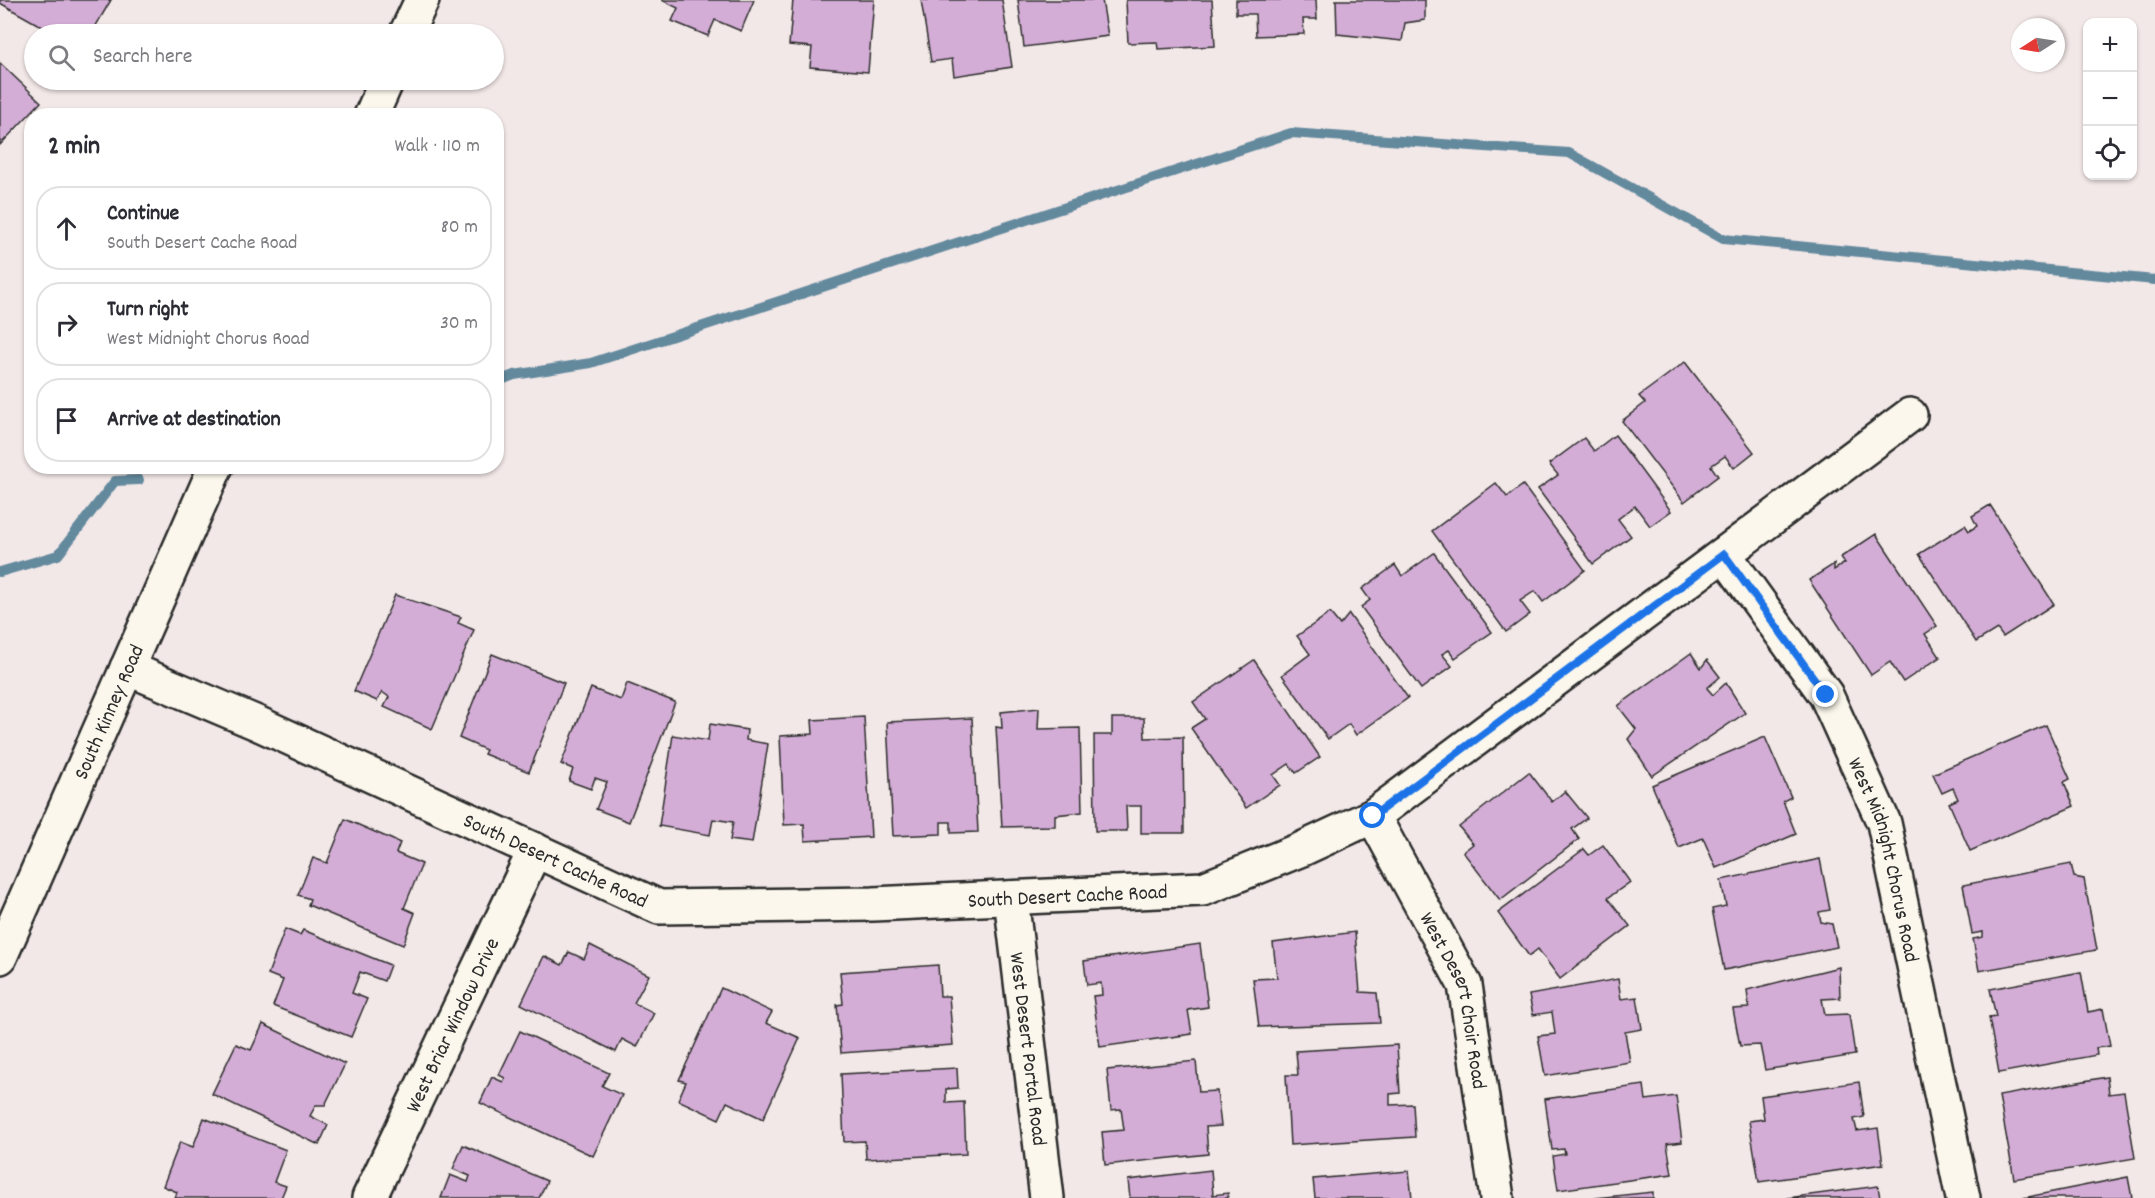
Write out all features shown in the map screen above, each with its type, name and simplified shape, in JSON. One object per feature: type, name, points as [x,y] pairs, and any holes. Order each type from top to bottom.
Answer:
[{"type":"street","points":[[411,24],[422,0]]},
{"type":"street","points":[[375,108],[383,90]]},
{"type":"street","name":"South Desert Cache Road","points":[[128,668],[256,723],[659,907],[873,904],[1203,889],[1302,849],[1373,816],[1910,415]]},
{"type":"street","name":"South Kinney Road","points":[[0,957],[213,474]]},
{"type":"street","name":"West Midnight Chorus Road","points":[[1724,554],[1826,695],[1884,823],[1964,1198]]},
{"type":"street","name":"West Desert Choir Road","points":[[1373,816],[1465,985],[1497,1198]]},
{"type":"street","name":"West Briar Window Drive","points":[[369,1198],[536,850]]},
{"type":"street","name":"West Desert Portal Road","points":[[1011,898],[1047,1198]]},
{"type":"building","points":[[0,0],[111,0],[97,24],[37,24],[0,3]]},
{"type":"building","points":[[662,0],[754,0],[741,31],[715,20],[708,36],[672,21],[678,8]]},
{"type":"building","points":[[793,0],[874,0],[868,72],[810,67],[812,47],[789,45]]},
{"type":"building","points":[[921,0],[1002,0],[1012,67],[954,76],[952,59],[931,62]]},
{"type":"building","points":[[1018,0],[1102,0],[1108,36],[1024,47]]},
{"type":"building","points":[[1126,0],[1212,0],[1215,46],[1158,49],[1157,42],[1128,43]]},
{"type":"building","points":[[1236,0],[1316,0],[1317,19],[1303,19],[1304,34],[1256,36],[1255,14],[1236,14]]},
{"type":"building","points":[[1336,0],[1425,0],[1425,20],[1405,23],[1402,41],[1337,34]]},
{"type":"building","points":[[0,63],[24,86],[24,90],[28,90],[41,102],[35,108],[24,108],[24,120],[0,145]]},
{"type":"building","points":[[1685,362],[1754,452],[1734,468],[1725,456],[1711,466],[1718,476],[1684,502],[1622,421],[1645,403],[1639,396]]},
{"type":"building","points":[[1615,435],[1671,511],[1650,526],[1635,506],[1618,519],[1631,536],[1593,564],[1538,489],[1558,475],[1549,464],[1584,438],[1594,451]]},
{"type":"building","points":[[1496,483],[1507,497],[1523,485],[1585,570],[1543,602],[1535,591],[1520,601],[1530,614],[1506,632],[1432,531]]},
{"type":"building","points":[[1990,505],[2054,604],[2003,637],[1997,629],[1976,642],[1919,554],[1965,525],[1969,531],[1977,526],[1972,516]]},
{"type":"building","points":[[1876,534],[1937,626],[1925,634],[1940,657],[1903,682],[1890,662],[1871,675],[1809,580],[1834,564],[1834,570],[1845,563],[1841,557]]},
{"type":"building","points":[[1434,553],[1492,632],[1455,658],[1449,650],[1442,654],[1452,666],[1421,689],[1361,607],[1370,600],[1362,589],[1395,565],[1402,576]]},
{"type":"building","points":[[395,595],[461,617],[458,623],[474,630],[432,729],[384,707],[389,697],[382,692],[377,701],[354,691]]},
{"type":"building","points":[[1330,613],[1340,625],[1349,614],[1408,698],[1356,735],[1349,724],[1328,739],[1282,675],[1310,654],[1297,636]]},
{"type":"building","points":[[1691,653],[1701,668],[1707,660],[1720,677],[1707,688],[1713,695],[1726,683],[1745,713],[1652,776],[1628,739],[1636,729],[1618,706]]},
{"type":"building","points":[[492,654],[564,683],[529,772],[484,754],[486,750],[459,738]]},
{"type":"building","points":[[1254,660],[1320,757],[1296,773],[1289,764],[1273,775],[1280,785],[1246,808],[1191,728],[1205,719],[1193,702]]},
{"type":"building","points":[[627,683],[675,702],[629,822],[596,809],[607,782],[595,778],[591,789],[569,781],[573,769],[561,764],[591,688],[621,700]]},
{"type":"building","points":[[1039,708],[1038,729],[1080,728],[1082,812],[1055,815],[1055,826],[1002,827],[996,727],[1002,728],[1001,712]]},
{"type":"building","points":[[864,717],[871,837],[805,841],[804,824],[784,825],[780,736],[813,734],[812,720]]},
{"type":"building","points":[[972,718],[978,832],[951,833],[951,822],[941,822],[941,834],[893,836],[887,722]]},
{"type":"building","points":[[1112,718],[1144,718],[1145,738],[1183,737],[1184,833],[1141,833],[1141,806],[1126,806],[1127,831],[1095,831],[1094,735],[1112,735]]},
{"type":"building","points":[[710,724],[747,730],[746,740],[768,744],[752,843],[730,840],[733,822],[713,819],[710,835],[659,826],[673,735],[708,741]]},
{"type":"building","points":[[2046,725],[2070,779],[2064,782],[2074,806],[1970,851],[1949,803],[1958,799],[1953,788],[1942,793],[1933,774]]},
{"type":"building","points":[[1765,737],[1791,797],[1783,801],[1796,834],[1716,868],[1703,838],[1679,848],[1652,785]]},
{"type":"building","points":[[1529,772],[1552,802],[1565,791],[1587,818],[1572,829],[1579,839],[1500,900],[1463,852],[1473,844],[1459,827]]},
{"type":"building","points":[[345,819],[400,843],[396,853],[422,864],[404,908],[415,913],[403,945],[308,905],[310,899],[298,895],[313,858],[327,863]]},
{"type":"building","points":[[1603,845],[1630,882],[1608,898],[1630,926],[1560,979],[1538,949],[1529,956],[1498,913],[1584,849],[1589,855]]},
{"type":"building","points":[[1820,859],[1830,910],[1819,912],[1821,922],[1832,924],[1837,947],[1724,970],[1712,909],[1726,906],[1721,880]]},
{"type":"building","points":[[2071,864],[2074,877],[2084,879],[2097,950],[1979,971],[1973,939],[1983,937],[1983,932],[1972,934],[1963,885]]},
{"type":"building","points":[[285,929],[300,935],[303,930],[390,965],[384,981],[360,972],[352,993],[367,999],[351,1037],[273,1006],[283,980],[268,974]]},
{"type":"building","points":[[1355,932],[1360,992],[1377,993],[1380,1023],[1259,1027],[1253,979],[1277,978],[1273,943]]},
{"type":"building","points":[[1200,944],[1208,1007],[1188,1010],[1192,1034],[1100,1047],[1093,996],[1102,995],[1101,983],[1087,985],[1084,961]]},
{"type":"building","points":[[590,945],[649,975],[634,1003],[654,1013],[637,1047],[622,1039],[616,1052],[521,1004],[544,956],[562,965],[569,952],[584,959]]},
{"type":"building","points":[[938,965],[940,996],[949,996],[953,1045],[841,1053],[837,1005],[843,1004],[840,972]]},
{"type":"building","points":[[1839,967],[1840,998],[1822,999],[1825,1015],[1849,1014],[1855,1055],[1765,1070],[1760,1045],[1740,1046],[1733,1009],[1749,1008],[1747,990]]},
{"type":"building","points":[[2081,972],[2088,1012],[2103,1009],[2110,1046],[2096,1048],[2097,1055],[1999,1073],[1989,1018],[1996,1017],[1990,989]]},
{"type":"building","points":[[1618,979],[1621,999],[1637,997],[1642,1029],[1625,1032],[1630,1062],[1545,1076],[1538,1036],[1555,1034],[1552,1012],[1533,1015],[1529,995]]},
{"type":"building","points":[[721,988],[772,1012],[766,1023],[800,1038],[763,1119],[727,1102],[719,1119],[678,1100],[686,1082],[679,1080]]},
{"type":"building","points":[[263,1024],[345,1064],[325,1105],[316,1105],[310,1116],[328,1125],[319,1145],[212,1094],[236,1044],[251,1050]]},
{"type":"building","points":[[520,1031],[609,1073],[602,1086],[622,1095],[593,1156],[480,1103],[492,1077],[503,1082],[505,1078],[499,1075]]},
{"type":"building","points":[[1397,1045],[1400,1093],[1390,1094],[1390,1105],[1413,1104],[1415,1137],[1290,1145],[1286,1075],[1298,1075],[1296,1051]]},
{"type":"building","points":[[1196,1061],[1199,1092],[1217,1091],[1221,1126],[1206,1127],[1208,1154],[1105,1165],[1102,1132],[1124,1130],[1121,1109],[1111,1110],[1107,1070]]},
{"type":"building","points":[[957,1068],[958,1088],[946,1089],[946,1103],[964,1102],[966,1154],[866,1159],[865,1141],[844,1142],[841,1074]]},
{"type":"building","points":[[2107,1077],[2109,1094],[2124,1092],[2135,1158],[2014,1179],[1999,1096]]},
{"type":"building","points":[[1859,1082],[1864,1117],[1854,1119],[1857,1131],[1878,1128],[1883,1164],[1759,1182],[1749,1121],[1764,1119],[1761,1096]]},
{"type":"building","points":[[1644,1085],[1646,1100],[1676,1096],[1682,1142],[1667,1144],[1672,1174],[1558,1190],[1553,1156],[1565,1154],[1564,1149],[1552,1150],[1545,1099]]},
{"type":"building","points":[[204,1118],[286,1150],[274,1182],[286,1186],[281,1198],[175,1198],[177,1192],[163,1186],[180,1142],[193,1147]]},
{"type":"building","points":[[463,1145],[547,1181],[539,1198],[441,1198],[450,1175],[468,1182],[470,1176],[453,1169]]},
{"type":"building","points":[[1211,1170],[1213,1195],[1228,1193],[1228,1198],[1130,1198],[1128,1180]]},
{"type":"building","points":[[1409,1171],[1412,1198],[1315,1198],[1313,1179]]},
{"type":"building","points":[[2128,1177],[2132,1198],[2023,1198]]},
{"type":"building","points":[[1878,1186],[1880,1198],[1787,1198]]},
{"type":"building","points":[[1653,1192],[1653,1198],[1595,1198]]},
{"type":"waterway","points":[[504,379],[514,375],[591,363],[1291,133],[1569,153],[1723,239],[2155,280]]},
{"type":"waterway","points":[[0,572],[58,555],[115,481],[139,480]]},
{"type":"route","points":[[1373,816],[1724,554],[1826,695]]}]
